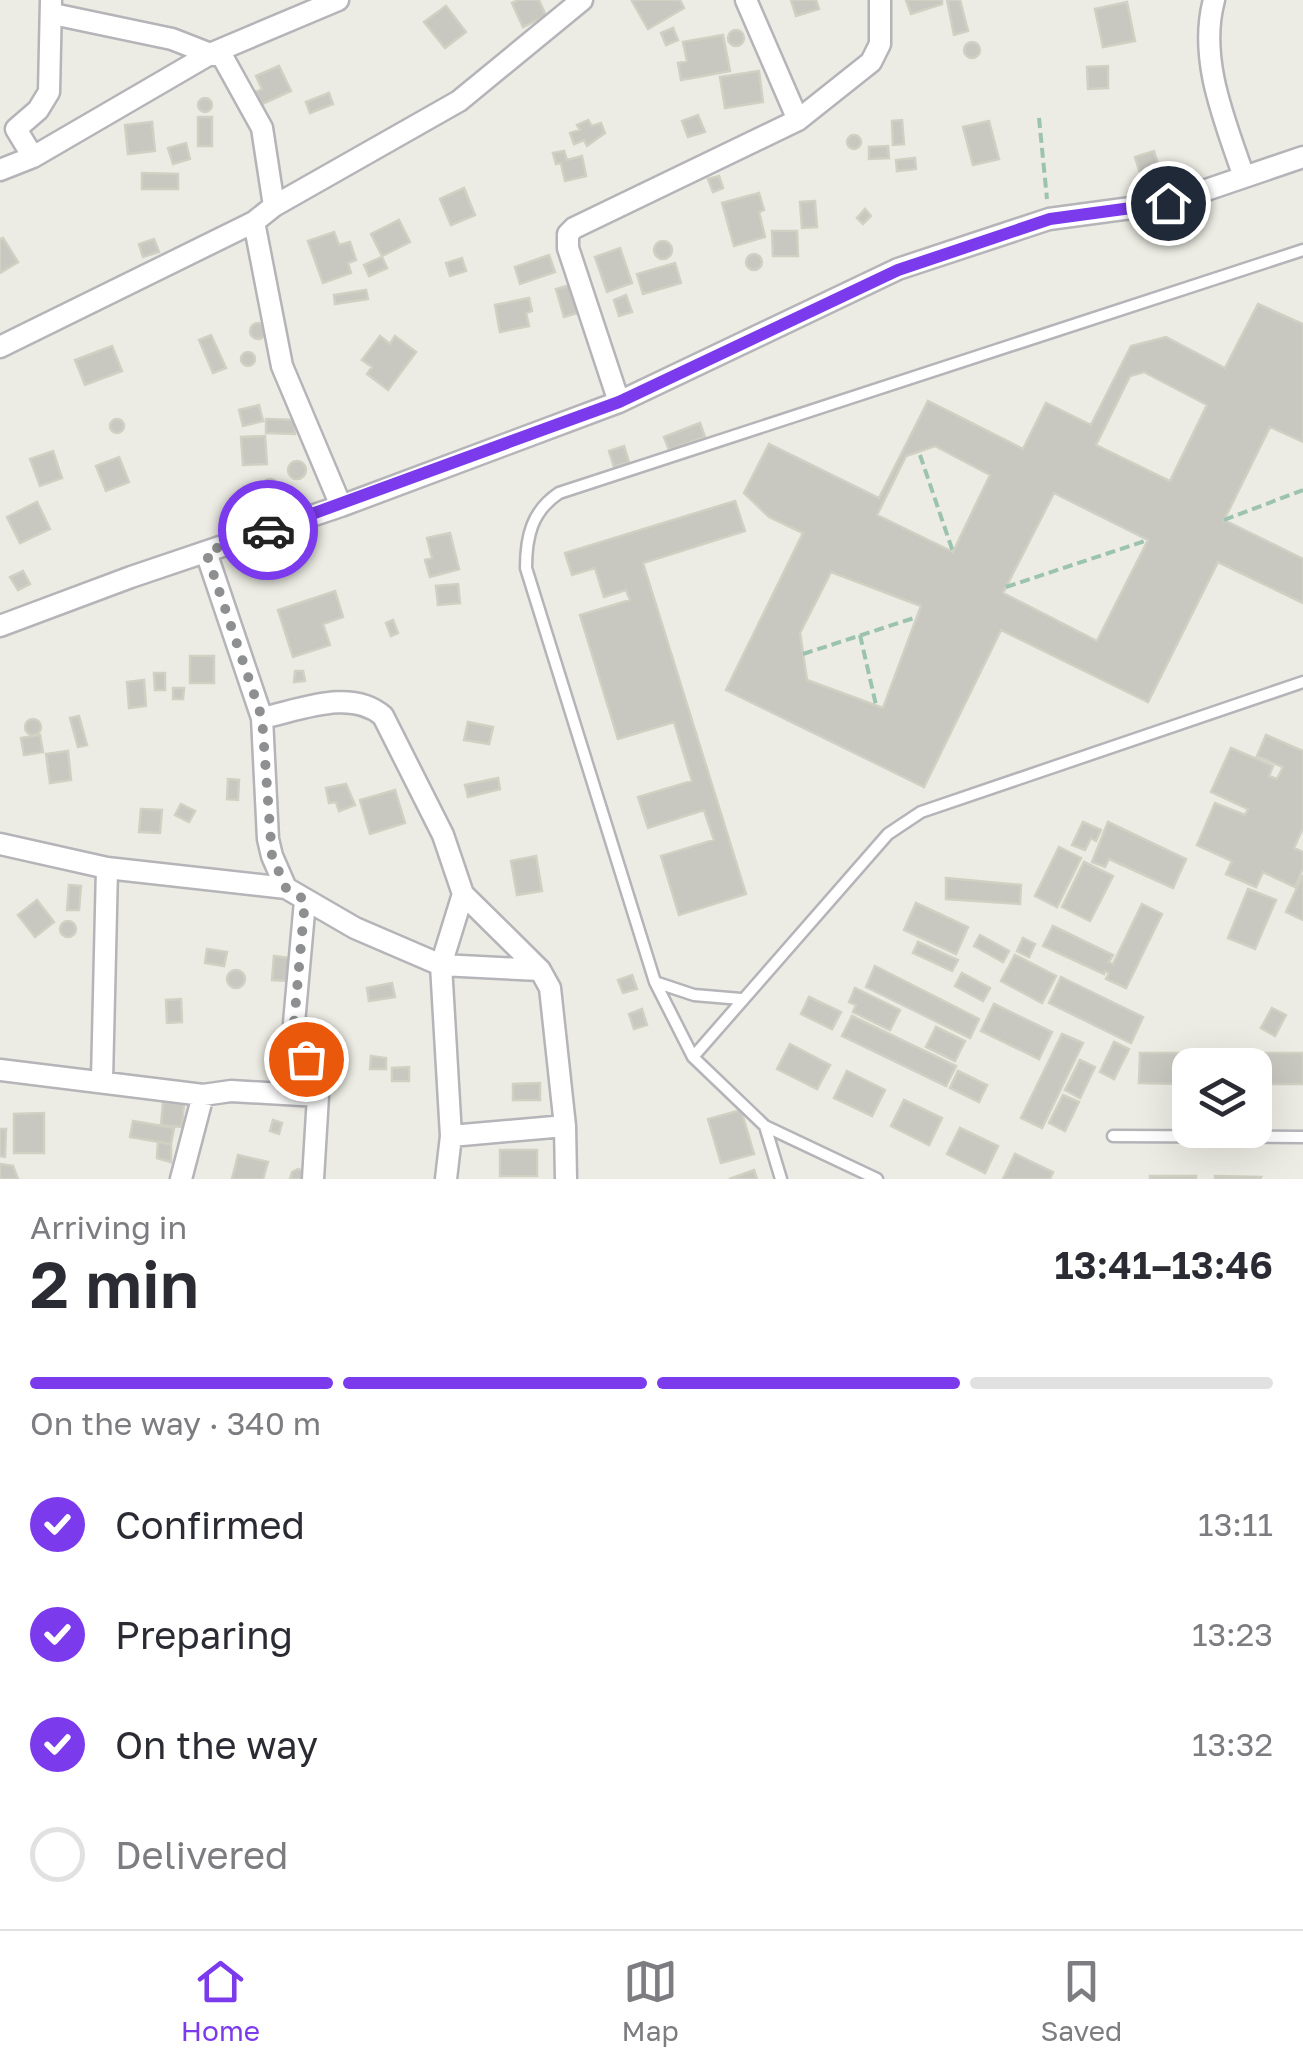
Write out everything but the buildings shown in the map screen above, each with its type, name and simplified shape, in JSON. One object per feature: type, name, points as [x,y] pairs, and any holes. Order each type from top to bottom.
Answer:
[{"type":"street","points":[[0,170],[33,157],[210,54],[338,0]]},
{"type":"street","points":[[0,347],[254,222],[274,206],[459,101],[582,0]]},
{"type":"street","points":[[746,0],[798,120]]},
{"type":"street","points":[[619,402],[568,248],[568,234],[798,120],[871,62],[880,44],[880,0]]},
{"type":"street","points":[[1214,0],[1207,37],[1222,113],[1244,177]]},
{"type":"street","points":[[33,157],[8,127],[38,110],[49,92],[52,7],[221,54],[262,128],[274,206]]},
{"type":"street","points":[[0,626],[130,576],[341,506],[619,402],[898,270],[1050,219],[1168,203],[1303,157]]},
{"type":"street","points":[[254,222],[282,366],[341,506]]},
{"type":"street","points":[[206,552],[262,718],[268,839],[286,888]]},
{"type":"street","points":[[262,718],[352,700],[374,708],[389,727],[443,835],[463,894],[540,970],[550,988],[565,1126],[566,1179]]},
{"type":"street","points":[[0,844],[107,868],[286,888],[355,928],[441,965],[540,970]]},
{"type":"street","points":[[102,1080],[107,868]]},
{"type":"street","points":[[446,1179],[450,1136],[441,965],[463,894]]},
{"type":"street","points":[[305,900],[294,1023],[318,1096],[313,1179]]},
{"type":"street","points":[[0,1070],[204,1094],[231,1090],[318,1096]]},
{"type":"street","points":[[181,1179],[204,1094]]},
{"type":"street","points":[[450,1136],[565,1126]]},
{"type":"lane","points":[[877,1179],[764,1126],[693,1057],[655,982],[526,568],[530,528],[544,504],[559,494],[1303,250]]},
{"type":"lane","points":[[693,1057],[888,834],[904,822],[921,812],[1303,682]]},
{"type":"lane","points":[[655,982],[694,996],[741,1000]]},
{"type":"lane","points":[[764,1126],[782,1179]]},
{"type":"lane","points":[[1113,1136],[1303,1137]]},
{"type":"path","points":[[1039,118],[1050,219]]},
{"type":"path","points":[[920,456],[953,552]]},
{"type":"path","points":[[1224,520],[1303,490]]},
{"type":"path","points":[[1006,587],[1148,540]]},
{"type":"path","points":[[804,654],[917,617]]},
{"type":"path","points":[[860,636],[876,706]]},
{"type":"way so far","points":[[268,530],[206,552],[262,718],[272,856],[286,888],[305,900],[294,1023],[306,1059]]},
{"type":"route","points":[[268,530],[619,402],[944,252],[1050,219],[1168,203]]}]
